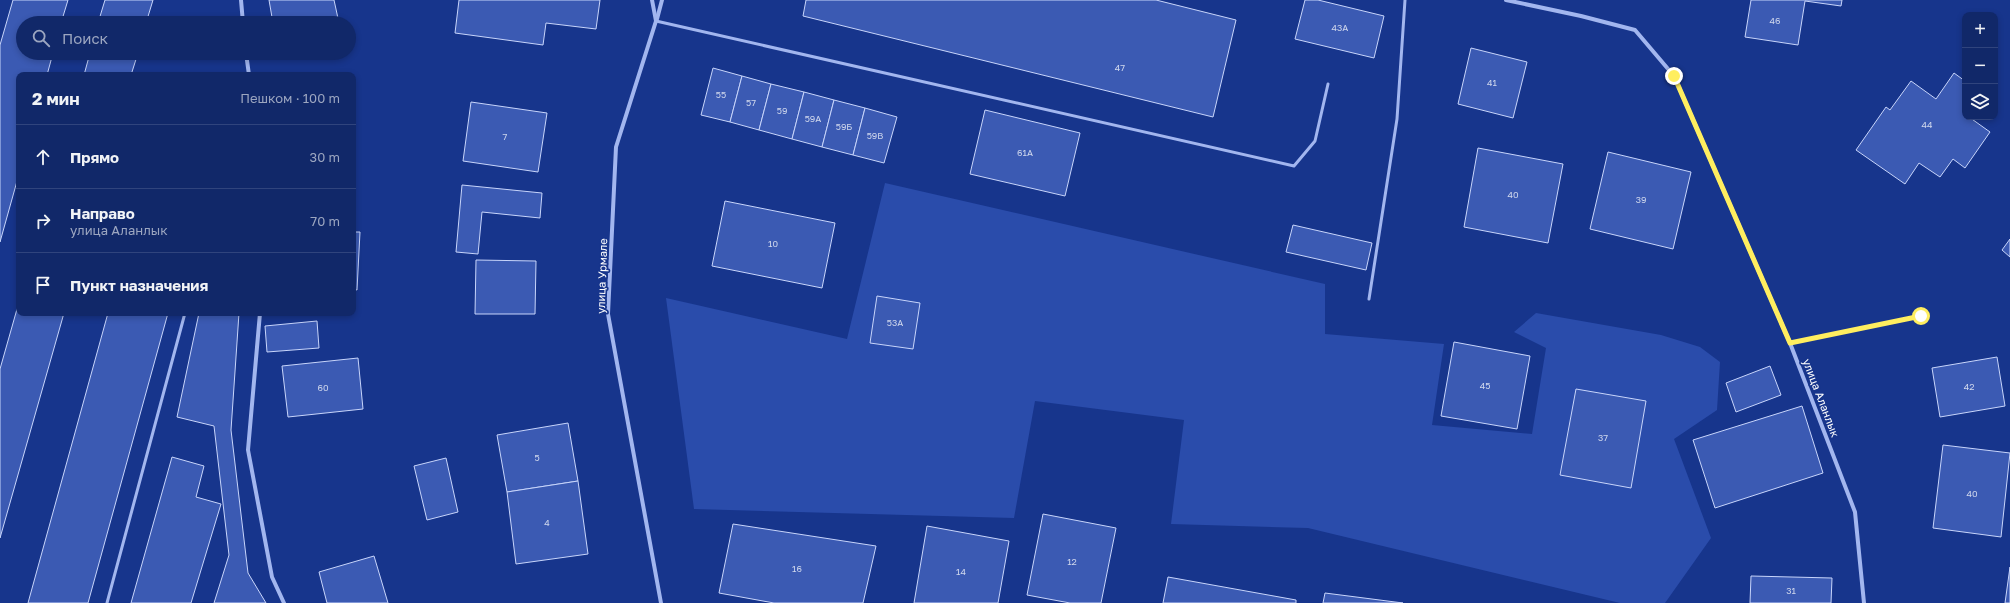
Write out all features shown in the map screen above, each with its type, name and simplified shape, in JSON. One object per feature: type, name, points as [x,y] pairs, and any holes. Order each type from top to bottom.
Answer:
[{"type":"street","points":[[242,0],[243,16]]},
{"type":"street","name":"улица Урмале","points":[[652,0],[656,21],[616,147],[608,314],[661,603]]},
{"type":"street","points":[[656,21],[662,0]]},
{"type":"street","name":"улица Аланлык","points":[[1506,0],[1581,16],[1635,30],[1674,76],[1790,343],[1855,512],[1864,603]]},
{"type":"street","points":[[247,60],[249,72]]},
{"type":"street","points":[[260,316],[248,450],[272,577],[284,603]]},
{"type":"lane","points":[[1369,299],[1397,119],[1405,0]]},
{"type":"lane","points":[[656,21],[1294,166],[1315,141],[1328,84]]},
{"type":"lane","points":[[108,603],[184,316]]},
{"type":"lane","points":[[1790,343],[1921,316]]},
{"type":"shaded area","points":[[885,183],[1325,284],[1325,334],[1444,344],[1432,425],[1532,434],[1546,348],[1514,332],[1536,313],[1661,335],[1700,347],[1720,362],[1717,410],[1674,439],[1711,538],[1665,603],[1620,603],[1308,528],[1171,524],[1184,420],[1035,401],[1014,518],[694,509],[666,298],[847,339]]},
{"type":"building","points":[[13,0],[68,0],[63,16],[16,16],[16,60],[51,60],[48,72],[16,72],[16,185],[0,242],[0,45]]},
{"type":"building","points":[[105,0],[153,0],[148,16],[100,16]]},
{"type":"building","points":[[269,0],[334,0],[337,16],[272,16]]},
{"type":"building","points":[[459,0],[600,0],[596,29],[546,23],[543,45],[455,33]]},
{"type":"building","points":[[806,0],[1156,0],[1236,20],[1213,117],[803,16]]},
{"type":"building","points":[[1305,0],[1318,0],[1384,16],[1374,58],[1295,39]]},
{"type":"building","points":[[1751,0],[1842,0],[1841,6],[1805,1],[1798,45],[1745,37]]},
{"type":"building","points":[[1471,48],[1527,62],[1513,118],[1458,104]]},
{"type":"building","points":[[88,60],[136,60],[132,72],[85,72]]},
{"type":"building","points":[[713,68],[742,76],[730,122],[701,115]]},
{"type":"building","points":[[1954,73],[1962,79],[1962,120],[1973,120],[1990,132],[1965,168],[1953,159],[1940,177],[1919,163],[1905,184],[1856,150],[1886,107],[1890,110],[1911,81],[1936,99]]},
{"type":"building","points":[[742,76],[771,84],[759,130],[730,122]]},
{"type":"building","points":[[771,84],[804,92],[792,139],[759,130]]},
{"type":"building","points":[[804,92],[834,100],[822,147],[792,139]]},
{"type":"building","points":[[834,100],[865,108],[853,155],[822,147]]},
{"type":"building","points":[[471,102],[547,113],[538,172],[463,161]]},
{"type":"building","points":[[865,108],[897,117],[884,163],[853,155]]},
{"type":"building","points":[[985,110],[1080,133],[1065,196],[970,174]]},
{"type":"building","points":[[1478,148],[1563,164],[1548,243],[1464,227]]},
{"type":"building","points":[[1608,152],[1691,172],[1673,249],[1590,229]]},
{"type":"building","points":[[462,185],[542,193],[540,218],[482,212],[478,254],[456,252]]},
{"type":"building","points":[[725,201],[835,223],[822,288],[712,266]]},
{"type":"building","points":[[1293,225],[1372,243],[1366,270],[1286,252]]},
{"type":"building","points":[[356,232],[360,232],[357,290]]},
{"type":"building","points":[[2010,239],[2010,257],[2002,250]]},
{"type":"building","points":[[476,260],[536,261],[535,314],[475,314]]},
{"type":"building","points":[[877,296],[920,303],[913,349],[870,343]]},
{"type":"building","points":[[16,313],[16,316],[63,316],[0,538],[0,369]]},
{"type":"building","points":[[107,316],[167,316],[88,603],[28,603]]},
{"type":"building","points":[[198,316],[239,316],[231,430],[248,573],[266,603],[214,603],[229,555],[214,426],[177,417]]},
{"type":"building","points":[[317,321],[319,348],[267,352],[265,326]]},
{"type":"building","points":[[1454,342],[1530,356],[1517,429],[1441,416]]},
{"type":"building","points":[[1997,357],[2005,406],[1940,417],[1932,368]]},
{"type":"building","points":[[358,358],[363,409],[288,417],[282,366]]},
{"type":"building","points":[[1770,366],[1781,395],[1736,412],[1726,383]]},
{"type":"building","points":[[1576,389],[1646,401],[1631,488],[1560,475]]},
{"type":"building","points":[[1802,406],[1823,473],[1715,508],[1693,440]]},
{"type":"building","points":[[568,423],[578,481],[507,492],[497,435]]},
{"type":"building","points":[[1943,445],[2010,453],[2001,537],[1933,528]]},
{"type":"building","points":[[172,457],[204,466],[196,497],[221,504],[191,603],[131,603]]},
{"type":"building","points":[[446,458],[458,512],[427,520],[414,466]]},
{"type":"building","points":[[578,481],[588,554],[516,564],[507,492]]},
{"type":"building","points":[[1043,514],[1116,528],[1101,603],[1070,603],[1027,595]]},
{"type":"building","points":[[733,524],[876,546],[863,603],[774,603],[719,593]]},
{"type":"building","points":[[927,526],[1009,541],[998,603],[914,603]]},
{"type":"building","points":[[374,556],[388,603],[327,603],[319,572]]},
{"type":"building","points":[[2010,567],[2010,603],[2005,603]]},
{"type":"building","points":[[1751,576],[1832,578],[1831,603],[1750,603]]},
{"type":"building","points":[[1168,577],[1296,600],[1296,603],[1163,603]]},
{"type":"building","points":[[1325,593],[1403,603],[1323,603]]},
{"type":"route","points":[[1674,76],[1790,343],[1921,316]]}]
